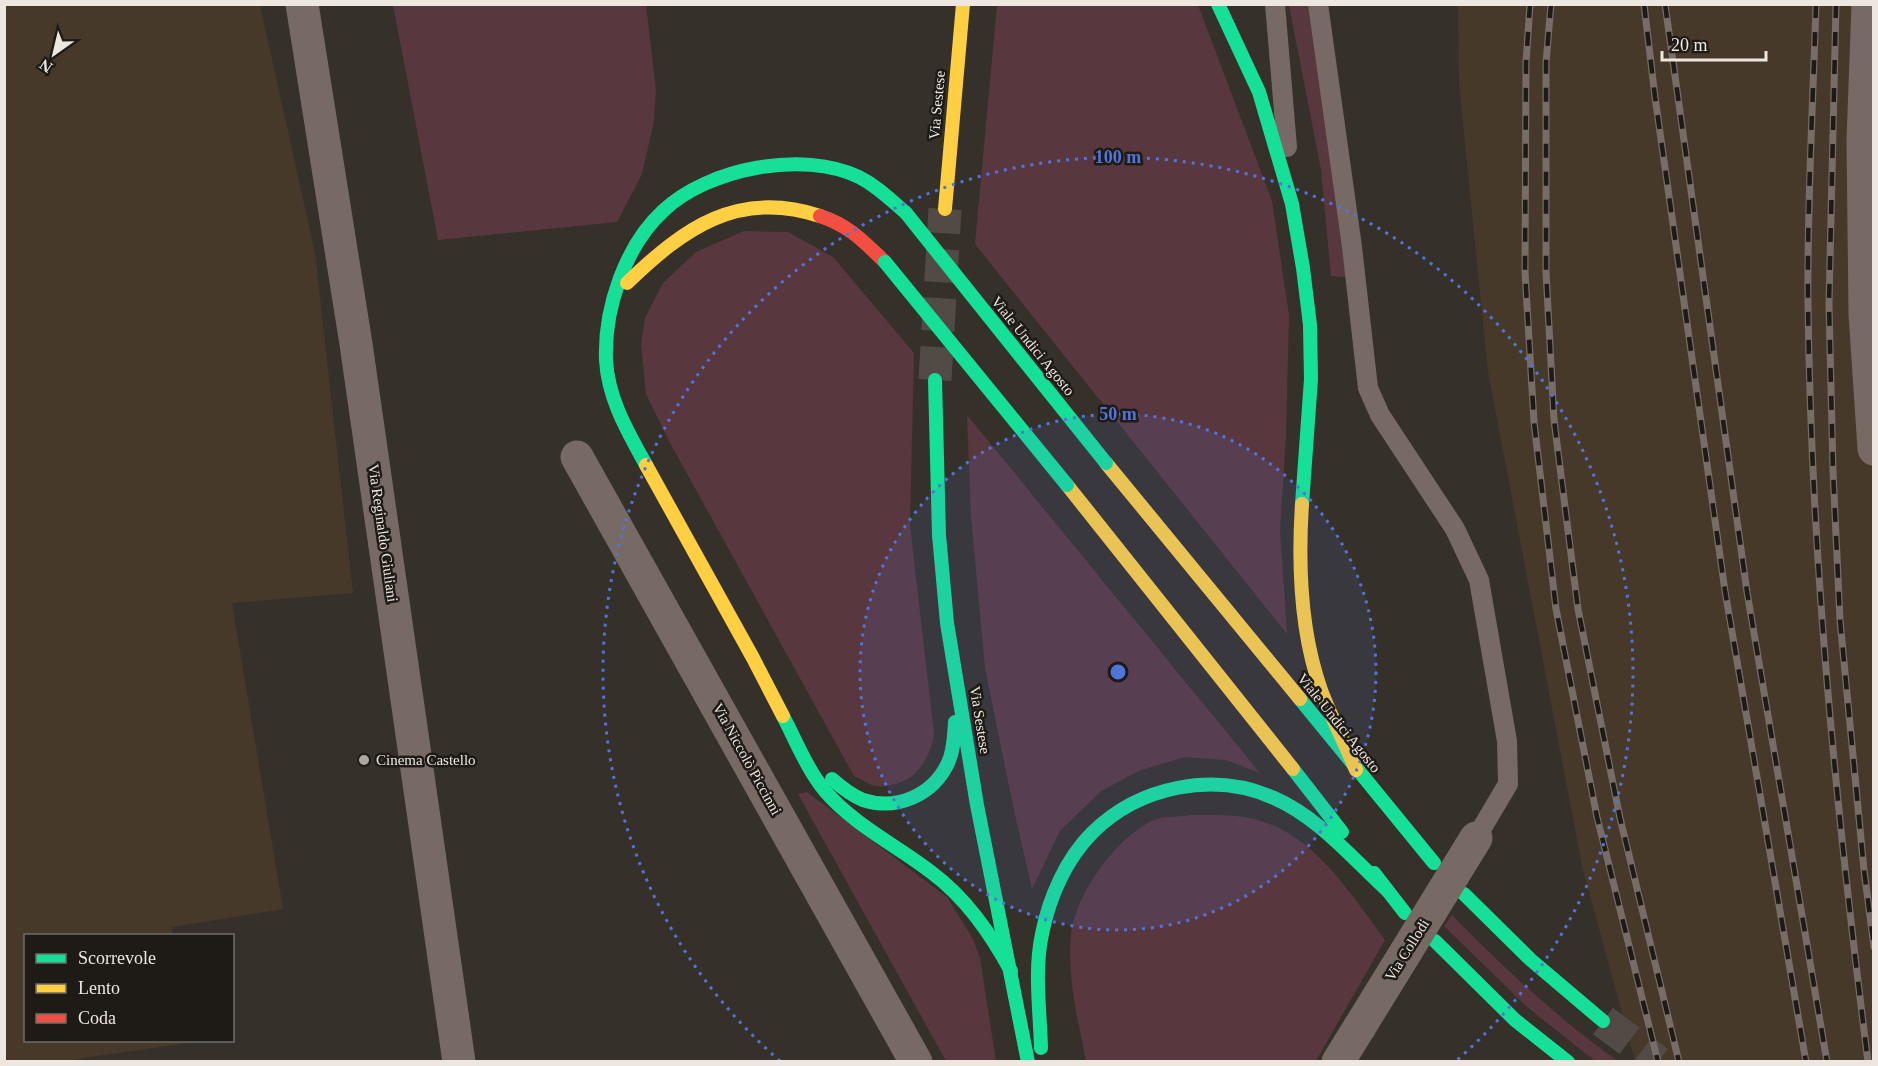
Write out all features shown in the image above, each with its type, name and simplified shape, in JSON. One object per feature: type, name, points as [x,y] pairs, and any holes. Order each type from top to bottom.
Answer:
[{"type":"main road","name":"Via Sestese","points":[[945,209],[963,4]]},
{"type":"main road","points":[[1218,4],[1259,93],[1292,204],[1304,268],[1310,325],[1311,379],[1299,545],[1302,599],[1310,650],[1321,689],[1356,770]]},
{"type":"main road","name":"Viale Undici Agosto","points":[[1011,971],[999,947],[979,920],[948,886],[853,819],[823,791],[753,658],[621,420],[612,397],[606,358],[611,318],[633,248],[659,215],[678,198],[710,182],[776,164],[820,166],[858,177],[876,187],[906,213],[1106,463],[1434,863]]},
{"type":"main road","points":[[617,293],[676,238],[696,225],[722,214],[758,205],[786,206],[824,216],[857,234],[885,262],[1067,485],[1241,701],[1405,913]]},
{"type":"main road","name":"Via Sestese","points":[[935,380],[935,447],[941,564],[955,672],[977,805],[1028,1062]]},
{"type":"main road","name":"Viale Undici Agosto","points":[[794,735],[838,786],[857,799],[880,805],[893,805],[908,800],[930,788],[949,762],[955,725],[955,672]]},
{"type":"main road","points":[[1041,1062],[1040,951],[1050,904],[1062,877],[1081,845],[1106,820],[1145,797],[1188,786],[1223,785],[1272,797],[1313,824],[1387,890]]},
{"type":"main road","points":[[1464,894],[1491,924],[1604,1021]]},
{"type":"main road","points":[[1435,941],[1478,985],[1568,1062]]},
{"type":"street","name":"Via Reginaldo Giuliani","points":[[302,4],[356,344],[459,1062]]},
{"type":"street","points":[[1868,4],[1863,140],[1864,314],[1870,343],[1874,449]]},
{"type":"street","name":"Via Niccolò Piccinni","points":[[577,457],[916,1062]]},
{"type":"street","name":"Via Collodi","points":[[1338,1062],[1476,838]]},
{"type":"lane","points":[[1275,4],[1292,204]]},
{"type":"lane","points":[[1318,4],[1368,388],[1380,415],[1455,529],[1479,580],[1508,741],[1508,784],[1476,838]]},
{"type":"shaded area","points":[[5,4],[260,5],[315,253],[353,593],[232,603],[283,909],[172,927],[173,934],[24,934],[24,1042],[195,1042],[69,1061],[5,1061]]},
{"type":"shaded area","points":[[393,5],[646,5],[656,90],[654,121],[642,174],[617,222],[438,240]]},
{"type":"shaded area","points":[[997,5],[1198,5],[1272,201],[1289,315],[1286,437],[1280,529],[1287,634],[975,244]]},
{"type":"shaded area","points":[[1289,5],[1309,5],[1346,277],[1331,276],[1321,170]]},
{"type":"shaded area","points":[[1458,5],[1873,5],[1873,1061],[1635,1061],[1582,866],[1488,372],[1459,84]]},
{"type":"shaded area","points":[[744,231],[788,232],[833,257],[914,353],[910,525],[934,734],[929,752],[921,767],[900,783],[878,786],[854,776],[669,441],[646,394],[641,344],[645,318],[663,283],[696,252]]},
{"type":"shaded area","points":[[967,415],[1260,773],[1226,760],[1185,757],[1141,770],[1101,791],[1060,831],[1032,889],[985,668],[971,517]]},
{"type":"shaded area","points":[[807,792],[947,897],[973,939],[980,958],[996,1061],[946,1061],[798,794]]},
{"type":"shaded area","points":[[1190,815],[1247,817],[1276,827],[1296,838],[1313,852],[1344,885],[1385,940],[1316,1061],[1086,1061],[1074,999],[1070,951],[1074,919],[1080,902],[1100,868],[1126,839],[1154,820]]},
{"type":"shaded area","points":[[1452,915],[1532,992],[1618,1061],[1595,1061],[1527,1007],[1444,926]]},
{"type":"tunnel","points":[[935,380],[945,209]]},
{"type":"tunnel","points":[[1603,1021],[1658,1062]]},
{"type":"railway","points":[[1530,4],[1526,63],[1525,272],[1534,422],[1556,609],[1597,817],[1658,1062]]},
{"type":"railway","points":[[1551,4],[1546,63],[1546,271],[1554,420],[1578,609],[1620,818],[1679,1062]]},
{"type":"railway","points":[[1644,4],[1655,97],[1725,591],[1806,1062]]},
{"type":"railway","points":[[1665,4],[1747,592],[1827,1062]]},
{"type":"railway","points":[[1816,4],[1808,266],[1814,493],[1836,778],[1868,1062]]},
{"type":"railway","points":[[1836,4],[1829,304],[1833,471],[1840,620],[1864,870],[1874,947]]},
{"type":"traffic: fast","points":[[1218,4],[1259,92],[1292,204],[1303,268],[1310,325],[1311,379],[1302,504]]},
{"type":"traffic: fast","points":[[646,465],[615,402],[608,374],[606,340],[613,300],[628,260],[650,225],[663,211],[682,196],[730,174],[757,168],[811,165],[836,169],[859,177],[878,189],[906,213]]},
{"type":"traffic: fast","points":[[906,213],[1106,463]]},
{"type":"traffic: fast","points":[[885,262],[1067,485]]},
{"type":"traffic: fast","points":[[935,380],[939,535],[947,623],[977,805],[1028,1062]]},
{"type":"traffic: fast","points":[[1300,699],[1434,863]]},
{"type":"traffic: fast","points":[[783,716],[807,764],[825,791],[849,814],[944,882],[986,930],[1011,971]]},
{"type":"traffic: fast","points":[[832,779],[846,791],[863,800],[889,803],[913,798],[933,784],[948,763],[953,748],[955,722]]},
{"type":"traffic: fast","points":[[1293,769],[1342,832]]},
{"type":"traffic: fast","points":[[1041,1048],[1038,962],[1045,920],[1054,893],[1083,843],[1111,817],[1132,804],[1154,794],[1202,785],[1227,785],[1251,790],[1290,806],[1320,827],[1387,890]]},
{"type":"traffic: fast","points":[[1374,873],[1405,913]]},
{"type":"traffic: fast","points":[[1464,894],[1531,960],[1603,1021]]},
{"type":"traffic: fast","points":[[1435,941],[1515,1020],[1568,1062]]},
{"type":"traffic: slow","points":[[945,209],[963,4]]},
{"type":"traffic: slow","points":[[627,283],[670,246],[691,231],[714,219],[738,211],[763,207],[791,209],[820,216]]},
{"type":"traffic: slow","points":[[1106,463],[1300,699]]},
{"type":"traffic: slow","points":[[646,465],[783,716]]},
{"type":"traffic: slow","points":[[1067,485],[1293,769]]},
{"type":"traffic: slow","points":[[1302,504],[1300,550],[1302,598],[1309,645],[1321,690],[1356,770]]},
{"type":"traffic: jam","points":[[820,216],[848,229],[885,262]]},
{"type":"place","name":"Cinema Castello","points":[[364,760]]}]
